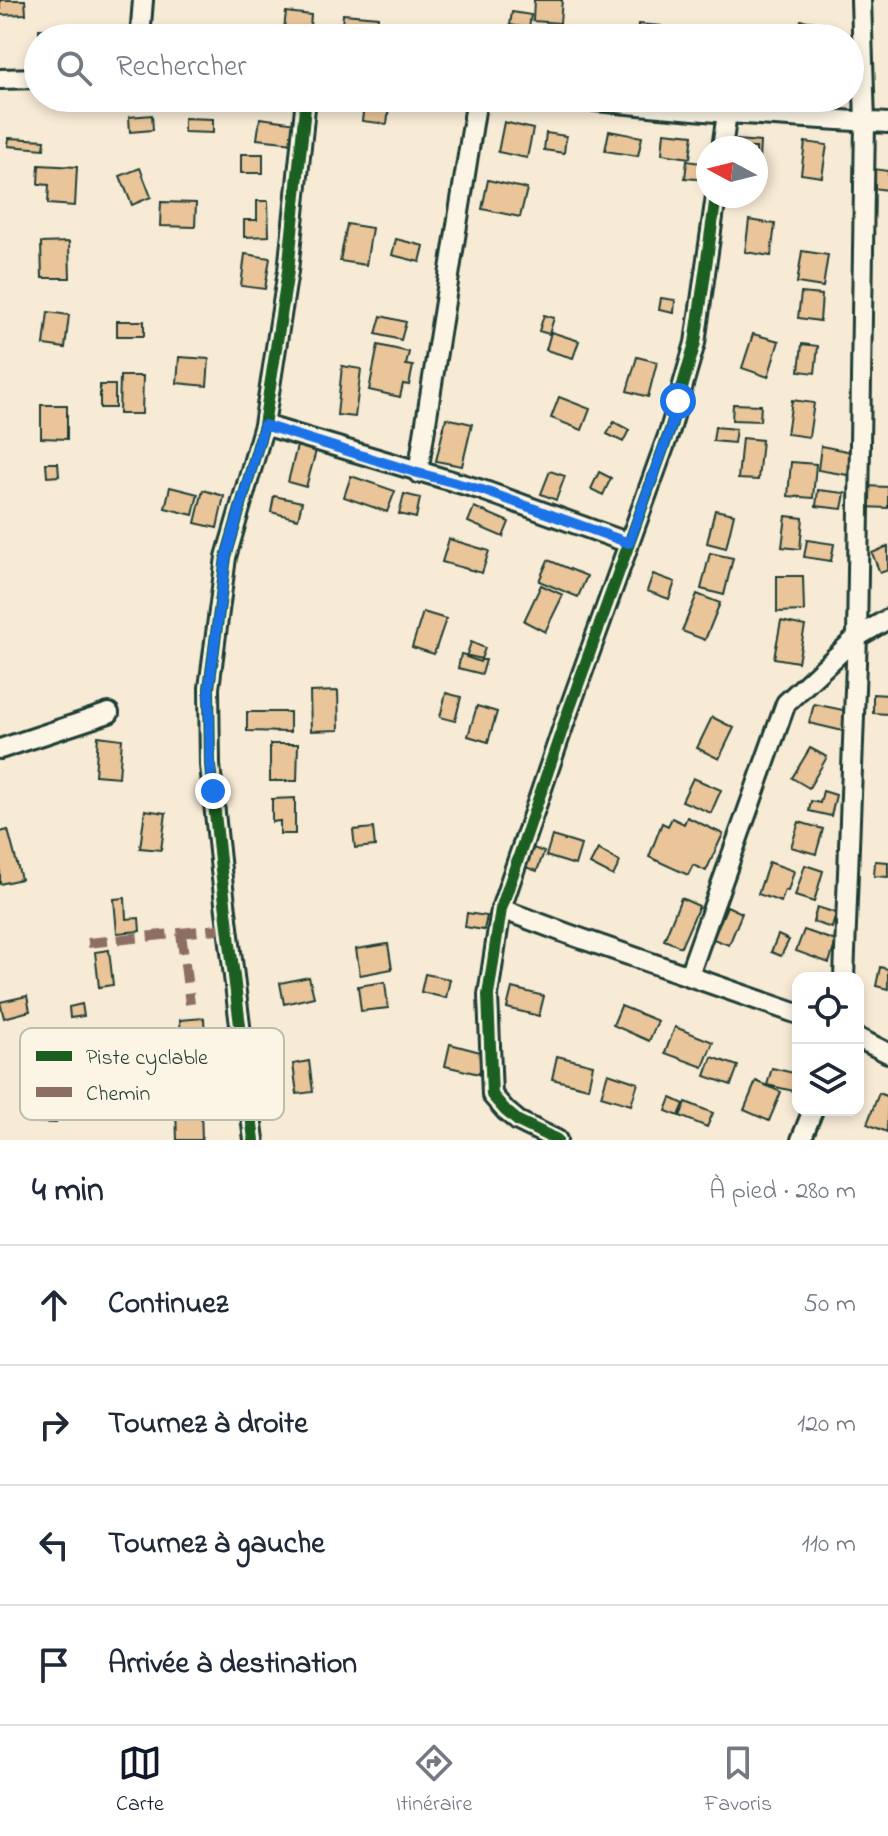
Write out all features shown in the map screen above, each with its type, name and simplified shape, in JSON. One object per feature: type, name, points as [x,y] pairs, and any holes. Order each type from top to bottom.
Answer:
[{"type":"street","points":[[141,24],[143,0]]},
{"type":"street","points":[[861,0],[862,24]]},
{"type":"street","points":[[0,79],[24,78]]},
{"type":"street","points":[[844,972],[857,637],[864,92]]},
{"type":"street","points":[[240,1028],[210,765],[209,688],[226,557],[264,425],[288,271],[305,112]]},
{"type":"street","points":[[418,473],[475,112]]},
{"type":"street","points":[[716,112],[888,123]]},
{"type":"street","points":[[724,136],[727,113]]},
{"type":"street","points":[[557,1140],[518,1121],[492,1095],[488,995],[501,909],[670,430],[695,343],[714,208]]},
{"type":"street","points":[[264,425],[482,490],[629,543]]},
{"type":"street","points":[[689,975],[786,703],[857,637],[888,619]]},
{"type":"street","points":[[0,749],[109,713]]},
{"type":"street","points":[[501,909],[792,1012]]},
{"type":"street","points":[[864,1041],[888,1053]]},
{"type":"street","points":[[801,1140],[811,1116]]},
{"type":"street","points":[[252,1120],[254,1140]]},
{"type":"building","points":[[0,0],[25,0],[26,14],[0,15]]},
{"type":"building","points":[[534,0],[562,0],[560,23],[533,21]]},
{"type":"building","points":[[286,12],[311,15],[310,24],[285,24]]},
{"type":"building","points":[[512,12],[531,15],[530,24],[510,24]]},
{"type":"building","points":[[343,14],[378,17],[377,24],[342,24]]},
{"type":"building","points":[[801,20],[823,23],[823,24],[800,24]]},
{"type":"building","points":[[363,112],[388,112],[387,124],[362,121]]},
{"type":"building","points":[[152,115],[153,130],[130,132],[129,117]]},
{"type":"building","points":[[184,118],[213,119],[213,133],[184,132]]},
{"type":"building","points":[[260,118],[297,123],[294,143],[257,139]]},
{"type":"building","points":[[504,122],[533,129],[527,158],[498,152]]},
{"type":"building","points":[[609,131],[642,137],[638,156],[605,151]]},
{"type":"building","points":[[664,132],[693,135],[690,158],[662,154]]},
{"type":"building","points":[[546,133],[566,136],[564,153],[544,150]]},
{"type":"building","points":[[9,138],[45,140],[44,149],[8,146]]},
{"type":"building","points":[[805,142],[827,145],[822,177],[801,174]]},
{"type":"building","points":[[241,154],[263,154],[263,173],[241,173]]},
{"type":"building","points":[[687,161],[696,162],[696,179],[685,178]]},
{"type":"building","points":[[39,165],[77,167],[75,206],[48,204],[49,185],[38,184]]},
{"type":"building","points":[[140,168],[151,197],[132,205],[120,176]]},
{"type":"building","points":[[874,169],[888,171],[888,190],[872,188]]},
{"type":"building","points":[[488,180],[527,189],[520,217],[482,209]]},
{"type":"building","points":[[257,201],[268,201],[269,236],[244,237],[244,220],[257,220]]},
{"type":"building","points":[[161,202],[196,203],[195,227],[160,226]]},
{"type":"building","points":[[749,220],[775,224],[771,256],[745,252]]},
{"type":"building","points":[[347,224],[372,228],[366,265],[340,261]]},
{"type":"building","points":[[396,239],[424,246],[420,262],[392,255]]},
{"type":"building","points":[[69,242],[70,278],[42,278],[41,243]]},
{"type":"building","points":[[802,251],[828,255],[823,287],[797,283]]},
{"type":"building","points":[[245,254],[270,258],[265,289],[241,286]]},
{"type":"building","points":[[801,293],[822,295],[820,321],[798,318]]},
{"type":"building","points":[[661,298],[675,300],[674,313],[659,310]]},
{"type":"building","points":[[48,312],[69,315],[65,348],[44,345]]},
{"type":"building","points":[[544,315],[554,318],[549,334],[539,331]]},
{"type":"building","points":[[381,316],[406,322],[401,340],[376,334]]},
{"type":"building","points":[[117,321],[144,321],[144,336],[117,336]]},
{"type":"building","points":[[551,332],[579,341],[573,358],[546,350]]},
{"type":"building","points":[[753,334],[779,341],[768,377],[742,368]]},
{"type":"building","points":[[802,344],[818,346],[815,373],[799,371]]},
{"type":"building","points":[[378,345],[409,352],[406,365],[413,366],[409,385],[403,384],[400,397],[369,390]]},
{"type":"building","points":[[179,357],[209,359],[207,386],[177,383]]},
{"type":"building","points":[[637,357],[657,362],[648,397],[627,391]]},
{"type":"building","points":[[342,366],[361,369],[355,417],[337,415]]},
{"type":"building","points":[[120,376],[143,376],[142,414],[119,414]]},
{"type":"building","points":[[100,385],[115,385],[115,408],[100,408]]},
{"type":"building","points":[[559,397],[590,409],[582,430],[551,418]]},
{"type":"building","points":[[792,400],[814,403],[809,437],[787,434]]},
{"type":"building","points":[[733,404],[761,405],[760,421],[732,420]]},
{"type":"building","points":[[41,405],[67,405],[67,439],[41,438]]},
{"type":"building","points":[[446,418],[472,424],[462,466],[436,461]]},
{"type":"building","points":[[614,422],[629,430],[623,442],[607,434]]},
{"type":"building","points":[[715,427],[736,429],[734,443],[713,441]]},
{"type":"building","points":[[742,438],[762,440],[758,480],[738,479]]},
{"type":"building","points":[[297,446],[316,451],[306,487],[288,482]]},
{"type":"building","points":[[821,446],[852,452],[848,475],[818,470]]},
{"type":"building","points":[[791,462],[816,464],[813,498],[788,496]]},
{"type":"building","points":[[46,463],[58,463],[59,476],[47,477]]},
{"type":"building","points":[[550,471],[565,476],[556,500],[541,494]]},
{"type":"building","points":[[599,472],[611,478],[603,495],[591,489]]},
{"type":"building","points":[[351,476],[395,491],[387,512],[344,497]]},
{"type":"building","points":[[865,486],[888,487],[888,508],[863,507]]},
{"type":"building","points":[[170,487],[198,494],[193,515],[165,508]]},
{"type":"building","points":[[203,490],[224,496],[217,528],[195,523]]},
{"type":"building","points":[[818,490],[845,493],[842,509],[816,506]]},
{"type":"building","points":[[404,494],[420,498],[416,518],[399,514]]},
{"type":"building","points":[[274,496],[302,502],[298,519],[271,512]]},
{"type":"building","points":[[474,507],[509,522],[503,537],[468,522]]},
{"type":"building","points":[[715,510],[734,514],[726,548],[707,543]]},
{"type":"building","points":[[786,516],[803,518],[800,549],[782,547]]},
{"type":"building","points":[[449,539],[489,551],[482,573],[442,562]]},
{"type":"building","points":[[807,540],[834,544],[831,561],[804,557]]},
{"type":"building","points":[[888,546],[888,570],[880,573],[872,553]]},
{"type":"building","points":[[710,553],[733,558],[724,595],[701,589]]},
{"type":"building","points":[[548,560],[587,576],[578,597],[539,581]]},
{"type":"building","points":[[653,574],[675,582],[669,599],[647,591]]},
{"type":"building","points":[[777,576],[803,576],[804,611],[777,612]]},
{"type":"building","points":[[541,585],[563,595],[545,632],[524,621]]},
{"type":"building","points":[[697,594],[720,603],[705,640],[682,631]]},
{"type":"building","points":[[423,612],[446,619],[434,654],[412,647]]},
{"type":"building","points":[[781,621],[805,626],[798,662],[774,658]]},
{"type":"building","points":[[471,642],[485,648],[480,662],[466,657]]},
{"type":"building","points":[[461,654],[486,660],[482,674],[458,668]]},
{"type":"building","points":[[338,691],[339,730],[311,731],[310,692]]},
{"type":"building","points":[[446,693],[461,697],[455,721],[440,717]]},
{"type":"building","points":[[873,694],[888,695],[888,714],[873,713]]},
{"type":"building","points":[[814,704],[848,711],[843,731],[809,723]]},
{"type":"building","points":[[477,706],[497,712],[488,742],[468,736]]},
{"type":"building","points":[[247,712],[290,712],[290,732],[247,731]]},
{"type":"building","points":[[712,717],[734,728],[719,759],[697,748]]},
{"type":"building","points":[[98,736],[122,739],[119,777],[95,775]]},
{"type":"building","points":[[270,744],[298,744],[297,781],[270,781]]},
{"type":"building","points":[[810,748],[827,757],[809,788],[792,778]]},
{"type":"building","points":[[693,778],[721,790],[711,813],[682,801]]},
{"type":"building","points":[[823,791],[836,795],[831,816],[809,811],[811,801],[820,803]]},
{"type":"building","points":[[295,798],[295,834],[280,834],[280,821],[272,822],[272,799]]},
{"type":"building","points":[[145,810],[166,813],[161,850],[140,848]]},
{"type":"building","points":[[687,817],[723,834],[706,871],[693,865],[688,875],[649,857],[662,823],[668,826],[672,818],[684,824]]},
{"type":"building","points":[[799,822],[823,829],[816,854],[791,847]]},
{"type":"building","points":[[373,828],[375,846],[355,848],[353,830]]},
{"type":"building","points":[[8,830],[21,879],[0,884],[0,832]]},
{"type":"building","points":[[552,836],[581,845],[575,865],[546,856]]},
{"type":"building","points":[[533,848],[544,852],[537,871],[525,867]]},
{"type":"building","points":[[598,849],[620,862],[613,876],[590,864]]},
{"type":"building","points":[[875,861],[888,862],[888,877],[874,876]]},
{"type":"building","points":[[769,862],[794,871],[781,902],[758,894]]},
{"type":"building","points":[[805,865],[823,871],[814,902],[795,896]]},
{"type":"building","points":[[125,898],[126,919],[139,918],[140,931],[117,933],[114,899]]},
{"type":"building","points":[[681,898],[699,906],[681,947],[664,940]]},
{"type":"building","points":[[727,906],[742,913],[729,945],[713,939]]},
{"type":"building","points":[[817,907],[836,913],[832,928],[813,922]]},
{"type":"building","points":[[467,913],[487,916],[484,930],[465,927]]},
{"type":"building","points":[[804,930],[836,941],[829,963],[796,951]]},
{"type":"building","points":[[778,935],[789,940],[781,956],[771,952]]},
{"type":"building","points":[[388,944],[392,969],[360,975],[356,949]]},
{"type":"building","points":[[109,950],[113,985],[99,987],[95,952]]},
{"type":"building","points":[[880,967],[888,969],[888,989],[876,986]]},
{"type":"building","points":[[425,974],[450,979],[446,998],[421,992]]},
{"type":"building","points":[[309,977],[314,997],[284,1004],[280,983]]},
{"type":"building","points":[[385,982],[388,1008],[361,1011],[358,986]]},
{"type":"building","points":[[512,988],[544,996],[539,1016],[507,1008]]},
{"type":"building","points":[[27,996],[30,1011],[4,1018],[0,1002]]},
{"type":"building","points":[[82,1004],[84,1016],[70,1018],[69,1007]]},
{"type":"building","points":[[621,1006],[658,1021],[649,1041],[613,1025]]},
{"type":"building","points":[[204,1018],[205,1028],[180,1028],[180,1020]]},
{"type":"building","points":[[675,1027],[713,1042],[703,1067],[665,1053]]},
{"type":"building","points":[[450,1044],[484,1053],[479,1074],[445,1066]]},
{"type":"building","points":[[557,1056],[593,1065],[588,1088],[552,1079]]},
{"type":"building","points":[[712,1057],[738,1066],[731,1085],[705,1076]]},
{"type":"building","points":[[309,1061],[313,1092],[297,1094],[293,1064]]},
{"type":"building","points":[[772,1068],[792,1073],[792,1091],[767,1085]]},
{"type":"building","points":[[608,1073],[638,1083],[631,1105],[601,1096]]},
{"type":"building","points":[[756,1081],[781,1092],[769,1121],[744,1110]]},
{"type":"building","points":[[879,1093],[888,1097],[887,1132],[867,1124]]},
{"type":"building","points":[[671,1098],[684,1104],[679,1116],[666,1111]]},
{"type":"building","points":[[686,1102],[713,1113],[707,1127],[680,1116]]},
{"type":"building","points":[[33,1120],[56,1120],[56,1123]]},
{"type":"building","points":[[176,1120],[201,1120],[202,1140],[177,1140]]},
{"type":"marked path","points":[[88,943],[227,928]]},
{"type":"marked path","points":[[181,933],[190,1004]]},
{"type":"cycle path","points":[[240,1028],[210,765],[209,688],[226,557],[264,425],[288,271],[305,112]]},
{"type":"cycle path","points":[[557,1140],[518,1121],[492,1095],[488,995],[501,909],[670,430],[695,343],[714,208]]},
{"type":"cycle path","points":[[252,1120],[254,1140]]},
{"type":"route","points":[[213,791],[209,688],[226,557],[264,425],[482,490],[629,543],[678,401]]}]
